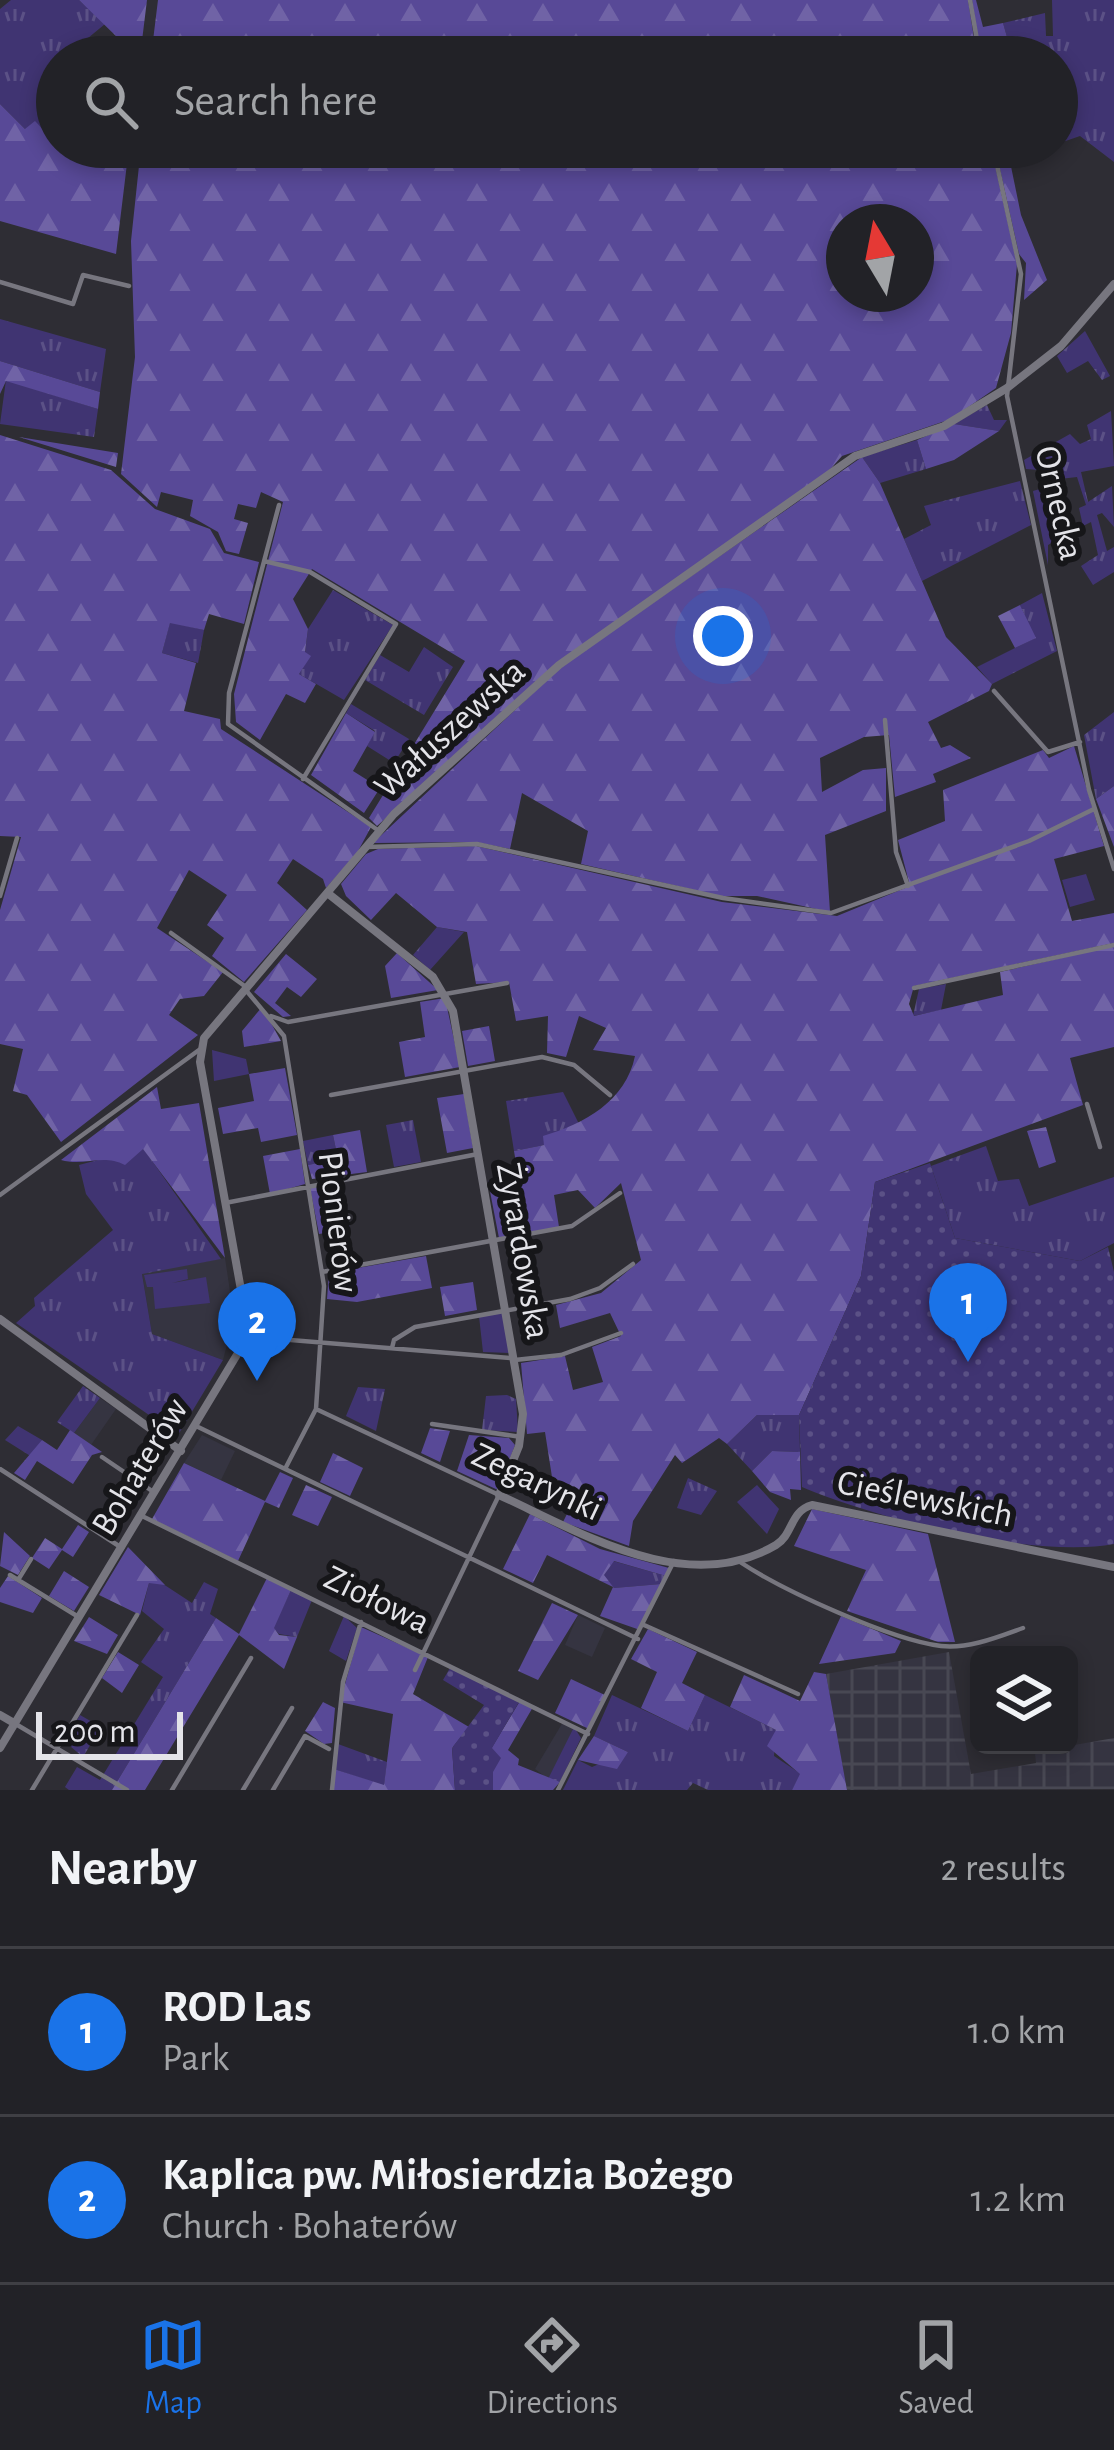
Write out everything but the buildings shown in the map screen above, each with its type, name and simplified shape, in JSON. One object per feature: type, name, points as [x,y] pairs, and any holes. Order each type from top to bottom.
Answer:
[{"type":"street","points":[[970,0],[976,36]]},
{"type":"street","name":"Ornecka","points":[[998,168],[1022,274],[1007,388],[1094,809],[1114,869]]},
{"type":"street","points":[[0,282],[73,304],[83,275],[129,286]]},
{"type":"street","name":"Wałuszewska","points":[[0,1195],[201,1049],[246,988],[330,895],[379,831],[560,665],[846,461],[944,426],[1007,388],[1061,346],[1114,284]]},
{"type":"street","points":[[279,505],[229,693],[227,724],[379,831]]},
{"type":"street","points":[[263,561],[319,576],[396,624],[304,779]]},
{"type":"street","points":[[994,691],[1048,752],[1080,742]]},
{"type":"street","points":[[885,721],[896,852],[908,886]]},
{"type":"street","points":[[366,847],[477,844],[723,898],[831,913],[1029,841],[1094,809]]},
{"type":"street","points":[[0,896],[17,838]]},
{"type":"street","points":[[330,895],[434,977],[446,994]]},
{"type":"street","name":"Pionierów","points":[[171,933],[246,988],[284,1036],[322,1272],[316,1409],[285,1469]]},
{"type":"street","points":[[914,988],[1114,945]]},
{"type":"street","points":[[271,1016],[288,1022],[507,983]]},
{"type":"street","name":"Żyrardowska","points":[[415,1670],[500,1495],[521,1436],[506,1309],[446,994]]},
{"type":"street","name":"Bohaterów","points":[[0,1748],[230,1370],[242,1336],[243,1301],[201,1049]]},
{"type":"street","points":[[331,1095],[554,1058],[578,1067],[610,1095]]},
{"type":"street","points":[[1087,1104],[1100,1147]]},
{"type":"street","points":[[225,1203],[478,1154]]},
{"type":"street","points":[[322,1272],[572,1226],[620,1193]]},
{"type":"street","points":[[392,1348],[415,1327],[588,1293],[633,1264]]},
{"type":"street","points":[[0,1319],[181,1451]]},
{"type":"street","points":[[242,1336],[514,1359],[561,1355],[621,1333]]},
{"type":"street","name":"Zegarynki","points":[[316,1409],[607,1546],[674,1561],[741,1556]]},
{"type":"street","points":[[432,1424],[521,1436]]},
{"type":"street","points":[[196,1426],[638,1639]]},
{"type":"street","points":[[102,1457],[155,1492]]},
{"type":"street","points":[[0,1469],[122,1548]]},
{"type":"street","name":"Cieślewskich","points":[[741,1556],[776,1545],[798,1512],[812,1505],[1114,1567]]},
{"type":"street","name":"Ziołowa","points":[[142,1516],[588,1734]]},
{"type":"street","points":[[741,1556],[767,1577],[909,1639],[944,1647],[1001,1638],[1023,1628]]},
{"type":"street","points":[[18,1580],[32,1559]]},
{"type":"street","points":[[558,1790],[674,1561]]},
{"type":"street","points":[[10,1575],[80,1618]]},
{"type":"street","points":[[32,1790],[137,1615]]},
{"type":"street","points":[[332,1790],[332,1750],[343,1682],[362,1622]]},
{"type":"street","points":[[644,1625],[798,1694]]},
{"type":"street","points":[[172,1790],[251,1658]]},
{"type":"street","points":[[243,1790],[292,1708]]},
{"type":"street","points":[[0,1715],[127,1790]]},
{"type":"street","points":[[273,1790],[304,1736],[332,1750]]},
{"type":"shaded area","points":[[225,1258],[234,1318],[223,1360],[152,1334],[142,1273]]},
{"type":"shaded area","points":[[100,1398],[116,1409],[91,1445],[74,1433]]},
{"type":"shaded area","points":[[202,1435],[235,1451],[221,1480],[184,1463]]},
{"type":"shaded area","points":[[578,1615],[605,1628],[592,1657],[565,1645]]},
{"type":"shaded area","points":[[949,1652],[971,1774],[1036,1763],[1035,1754],[1078,1754],[1078,1744],[1114,1738],[1114,1789],[847,1790],[826,1674]]},
{"type":"shaded area","points":[[563,1722],[574,1727],[548,1779],[535,1769]]},
{"type":"green space","points":[[11,0],[79,0],[105,24],[90,36],[36,36],[36,123],[26,130],[0,104],[0,9]]},
{"type":"green space","points":[[79,0],[147,0],[143,36],[116,36]]},
{"type":"green space","points":[[158,0],[968,0],[974,36],[154,36]]},
{"type":"green space","points":[[972,0],[976,0],[983,27],[1003,23],[1007,36],[978,36]]},
{"type":"green space","points":[[1052,0],[1114,0],[1114,162],[1078,137],[1078,36],[1053,36]]},
{"type":"green space","points":[[1045,13],[1046,36],[1007,36],[1003,23]]},
{"type":"green space","points":[[0,104],[25,129],[36,122],[36,168],[126,168],[116,254],[0,221]]},
{"type":"green space","points":[[139,168],[996,168],[1017,264],[1011,333],[996,388],[951,419],[842,456],[826,474],[563,660],[377,826],[369,818],[465,661],[312,569],[293,599],[308,629],[305,652],[311,656],[299,674],[316,684],[305,703],[286,694],[260,740],[236,722],[234,694],[283,502],[261,492],[256,508],[238,504],[234,519],[248,523],[239,554],[226,551],[218,532],[190,516],[193,500],[161,492],[157,507],[121,474],[135,357],[131,241]]},
{"type":"green space","points":[[1000,168],[1011,168],[1021,215],[1047,280],[1024,300],[1026,263],[1019,254]]},
{"type":"green space","points":[[0,319],[106,349],[100,392],[0,361]]},
{"type":"green space","points":[[1085,331],[1110,376],[1102,380],[1088,361],[1067,373],[1057,356]]},
{"type":"green space","points":[[0,361],[100,392],[98,409],[6,381],[0,394]]},
{"type":"green space","points":[[6,380],[98,409],[94,437],[0,424]]},
{"type":"green space","points":[[987,405],[994,420],[1007,420],[999,431],[954,424]]},
{"type":"green space","points":[[1111,411],[1114,466],[1081,472],[1088,502],[1112,486],[1114,527],[1102,513],[1097,515],[1107,551],[1114,547],[1114,572],[1093,585],[1081,566],[1098,555],[1091,522],[1083,526],[1079,508],[1086,505],[1077,477],[1051,480],[1052,471],[1026,469],[1024,460],[1070,434],[1080,444],[1091,439],[1087,425]]},
{"type":"green space","points":[[954,424],[999,431],[954,460],[926,469],[917,440]]},
{"type":"green space","points":[[0,435],[111,470],[155,509],[210,529],[224,553],[259,562],[244,624],[209,614],[204,630],[170,623],[162,653],[196,663],[184,711],[220,719],[221,729],[371,827],[357,853],[326,888],[323,879],[293,859],[277,883],[307,910],[244,982],[212,956],[224,938],[207,925],[227,895],[189,870],[157,928],[223,972],[204,996],[180,999],[169,1015],[198,1035],[61,1142],[27,1095],[13,1091],[23,1049],[0,1044],[0,910],[21,837],[0,836]]},
{"type":"green space","points":[[19,437],[118,453],[116,467]]},
{"type":"green space","points":[[917,440],[926,469],[880,483],[862,457]]},
{"type":"green space","points":[[862,457],[880,483],[946,637],[992,684],[989,691],[928,722],[941,748],[950,745],[971,758],[933,774],[936,782],[895,797],[889,735],[864,737],[820,758],[822,792],[863,770],[886,768],[886,811],[825,835],[830,912],[757,896],[721,896],[581,864],[588,831],[522,793],[510,849],[476,842],[373,843],[561,667]]},
{"type":"green space","points":[[1020,481],[1031,525],[922,581],[904,539],[931,525],[924,506]]},
{"type":"green space","points":[[1053,485],[1065,535],[1048,545],[1048,565],[1033,491]]},
{"type":"green space","points":[[333,590],[393,625],[344,700],[299,674],[310,656],[305,653],[308,629]]},
{"type":"green space","points":[[1042,593],[1057,651],[992,684],[977,667],[1035,638],[1020,605]]},
{"type":"green space","points":[[1020,605],[1036,638],[1015,648],[998,616]]},
{"type":"green space","points":[[170,622],[204,630],[198,663],[162,653]]},
{"type":"green space","points":[[424,647],[453,667],[424,715],[365,680],[380,655],[409,672]]},
{"type":"green space","points":[[351,704],[409,739],[394,763],[367,746],[375,731],[346,713]]},
{"type":"green space","points":[[1114,712],[1114,786],[1096,799],[1084,735]]},
{"type":"green space","points":[[346,713],[375,732],[353,771],[380,788],[364,813],[311,775]]},
{"type":"green space","points":[[1074,746],[1104,846],[1054,859],[1072,921],[1114,913],[1114,943],[914,986],[909,1004],[914,1016],[1003,995],[1000,972],[1114,946],[1114,1047],[1070,1058],[1083,1105],[875,1182],[861,1276],[799,1415],[757,1415],[727,1444],[719,1438],[682,1463],[675,1455],[633,1521],[629,1546],[563,1522],[579,1490],[552,1477],[545,1432],[527,1434],[521,1363],[565,1356],[573,1390],[603,1382],[592,1347],[621,1336],[610,1313],[560,1328],[556,1305],[601,1293],[641,1260],[621,1183],[595,1208],[578,1190],[554,1195],[559,1227],[499,1238],[488,1181],[518,1175],[514,1151],[544,1145],[543,1136],[573,1125],[613,1098],[635,1056],[593,1050],[606,1028],[579,1016],[566,1057],[547,1053],[548,1016],[516,1021],[509,982],[476,984],[467,932],[437,927],[396,893],[371,920],[346,896],[341,884],[366,854],[378,849],[476,846],[722,902],[837,916],[910,886],[898,840],[945,821],[943,790],[1043,750],[1049,758]]},
{"type":"green space","points":[[1114,786],[1114,847],[1096,799]]},
{"type":"green space","points":[[1086,874],[1095,900],[1070,907],[1062,880]]},
{"type":"green space","points":[[437,927],[464,932],[430,970],[413,955]]},
{"type":"green space","points":[[397,953],[438,990],[391,998],[385,966]]},
{"type":"green space","points":[[286,954],[317,979],[301,997],[287,987],[275,1003],[291,1016],[283,1017],[254,992]]},
{"type":"green space","points":[[946,984],[941,1010],[913,1016],[919,989]]},
{"type":"green space","points":[[445,998],[460,1067],[405,1077],[399,1042],[425,1037],[420,1002]]},
{"type":"green space","points":[[262,1007],[281,1041],[244,1047],[242,1031]]},
{"type":"green space","points":[[489,1026],[495,1061],[468,1066],[462,1031]]},
{"type":"green space","points":[[212,1050],[246,1059],[249,1074],[214,1081]]},
{"type":"green space","points":[[285,1068],[297,1135],[261,1142],[258,1128],[223,1134],[218,1108],[254,1101],[249,1074]]},
{"type":"green space","points":[[157,1087],[161,1109],[199,1103],[225,1258],[143,1149],[125,1165],[109,1160],[61,1160]]},
{"type":"green space","points":[[563,1092],[579,1124],[544,1145],[514,1151],[506,1101]]},
{"type":"green space","points":[[464,1094],[473,1148],[447,1153],[437,1098]]},
{"type":"green space","points":[[413,1120],[421,1162],[394,1167],[386,1125]]},
{"type":"green space","points":[[1046,1127],[1056,1162],[1039,1168],[1027,1131]]},
{"type":"green space","points":[[360,1130],[367,1172],[312,1179],[308,1165],[338,1159],[333,1135]]},
{"type":"green space","points":[[333,1135],[338,1159],[308,1165],[303,1141]]},
{"type":"green space","points":[[986,1146],[998,1181],[1019,1179],[1029,1206],[1114,1177],[1114,1243],[1080,1261],[955,1238],[931,1166]]},
{"type":"green space","points":[[143,1148],[221,1259],[142,1274],[152,1334],[223,1360],[178,1435],[16,1323],[35,1306],[34,1298],[113,1230],[86,1194],[79,1165]]},
{"type":"green space","points":[[300,1149],[305,1184],[270,1194],[263,1156]]},
{"type":"green space","points":[[930,1163],[955,1238],[1080,1261],[1108,1247],[1114,1272],[1114,1544],[1042,1546],[956,1533],[871,1512],[802,1487],[799,1415],[861,1276],[875,1182]]},
{"type":"green space","points":[[341,1183],[350,1229],[319,1234],[310,1188]]},
{"type":"green space","points":[[426,1256],[432,1288],[357,1302],[327,1299],[329,1273]]},
{"type":"green space","points":[[187,1269],[188,1279],[172,1283],[206,1277],[210,1303],[155,1309],[153,1287],[147,1287],[144,1275]]},
{"type":"green space","points":[[473,1282],[477,1310],[445,1316],[440,1287]]},
{"type":"green space","points":[[502,1312],[510,1353],[483,1352],[479,1316]]},
{"type":"green space","points":[[83,1386],[100,1398],[74,1433],[57,1422]]},
{"type":"green space","points":[[358,1387],[385,1389],[376,1431],[346,1416]]},
{"type":"green space","points":[[486,1396],[516,1399],[518,1432],[482,1430]]},
{"type":"green space","points":[[757,1415],[799,1415],[800,1452],[772,1451],[752,1471],[727,1444]]},
{"type":"green space","points":[[18,1426],[42,1440],[32,1457],[5,1440]]},
{"type":"green space","points":[[430,1428],[450,1431],[440,1462],[421,1453]]},
{"type":"green space","points":[[70,1430],[102,1452],[92,1455],[73,1484],[37,1461],[25,1480],[14,1473],[42,1440],[57,1450]]},
{"type":"green space","points":[[469,1435],[509,1438],[515,1445],[498,1490],[457,1471]]},
{"type":"green space","points":[[772,1451],[800,1452],[801,1490],[790,1489],[791,1500],[770,1492],[752,1471]]},
{"type":"green space","points":[[333,1453],[363,1468],[350,1496],[320,1482]]},
{"type":"green space","points":[[184,1463],[265,1501],[280,1472],[293,1478],[279,1508],[265,1502],[238,1561],[152,1519]]},
{"type":"green space","points":[[688,1478],[717,1491],[701,1515],[677,1508]]},
{"type":"green space","points":[[306,1485],[332,1497],[318,1526],[292,1515]]},
{"type":"green space","points":[[757,1485],[779,1509],[767,1534],[737,1502]]},
{"type":"green space","points":[[812,1509],[928,1534],[955,1642],[938,1642],[847,1611],[866,1570],[794,1546]]},
{"type":"green space","points":[[530,1514],[600,1549],[669,1568],[666,1576],[614,1561],[604,1575],[614,1588],[661,1584],[640,1630],[600,1616],[613,1587],[547,1555],[533,1583],[503,1569]]},
{"type":"green space","points":[[78,1525],[89,1532],[73,1557],[62,1550],[49,1569],[32,1558],[45,1538],[62,1549]]},
{"type":"green space","points":[[4,1532],[30,1556],[18,1575],[0,1566]]},
{"type":"green space","points":[[128,1547],[165,1585],[149,1583],[140,1615],[99,1595]]},
{"type":"green space","points":[[613,1561],[666,1576],[661,1584],[614,1588],[603,1576]]},
{"type":"green space","points":[[64,1571],[89,1587],[74,1611],[49,1596]]},
{"type":"green space","points":[[8,1576],[42,1598],[33,1613],[0,1602],[0,1588]]},
{"type":"green space","points":[[267,1578],[291,1590],[274,1628],[279,1635],[297,1637],[284,1669],[239,1635],[145,1790],[112,1790],[216,1618],[239,1634]]},
{"type":"green space","points":[[160,1582],[192,1603],[204,1582],[218,1589],[210,1614],[216,1618],[112,1790],[69,1790],[65,1787],[77,1767],[100,1780],[163,1677],[141,1662],[164,1629],[142,1611],[149,1583]]},
{"type":"green space","points":[[291,1590],[312,1600],[297,1637],[273,1628]]},
{"type":"green space","points":[[552,1603],[578,1615],[538,1680],[518,1671]]},
{"type":"green space","points":[[344,1616],[357,1628],[346,1661],[329,1651]]},
{"type":"green space","points":[[841,1616],[901,1641],[895,1653],[819,1664]]},
{"type":"green space","points":[[89,1617],[118,1635],[107,1654],[74,1641]]},
{"type":"green space","points":[[361,1627],[428,1657],[413,1694],[469,1727],[452,1748],[455,1790],[334,1790],[334,1769],[384,1785],[393,1714],[340,1702]]},
{"type":"green space","points":[[648,1629],[697,1652],[682,1683],[705,1695],[688,1731],[641,1708],[657,1672],[631,1659]]},
{"type":"green space","points":[[118,1652],[139,1665],[122,1693],[102,1678]]},
{"type":"green space","points":[[450,1668],[519,1702],[492,1748],[501,1758],[493,1772],[493,1790],[455,1790],[452,1748],[484,1705],[443,1680]]},
{"type":"green space","points":[[814,1672],[826,1674],[847,1790],[792,1790],[800,1774],[767,1746],[776,1730],[730,1707],[744,1675],[800,1701]]},
{"type":"green space","points":[[571,1679],[607,1696],[589,1729],[555,1713]]},
{"type":"green space","points":[[612,1695],[688,1731],[705,1695],[776,1730],[774,1756],[801,1774],[792,1790],[708,1790],[693,1783],[687,1790],[563,1790],[578,1760],[592,1767],[628,1752],[594,1736]]},
{"type":"green space","points":[[520,1701],[533,1707],[508,1750],[519,1759],[518,1765],[560,1782],[553,1790],[493,1790],[491,1749]]},
{"type":"green space","points":[[323,1702],[335,1708],[332,1743],[324,1744],[305,1731]]},
{"type":"green space","points":[[80,1715],[101,1727],[83,1757],[64,1741]]},
{"type":"green space","points":[[574,1727],[581,1738],[560,1782],[548,1779]]},
{"type":"green space","points":[[594,1736],[628,1752],[617,1769],[578,1760]]},
{"type":"green space","points":[[338,1744],[387,1762],[384,1786],[334,1769]]},
{"type":"place","name":"ROD Las","points":[[968,1362]]},
{"type":"place","name":"Kaplica pw. Miłosierdzia Bożego","points":[[257,1381]]}]
